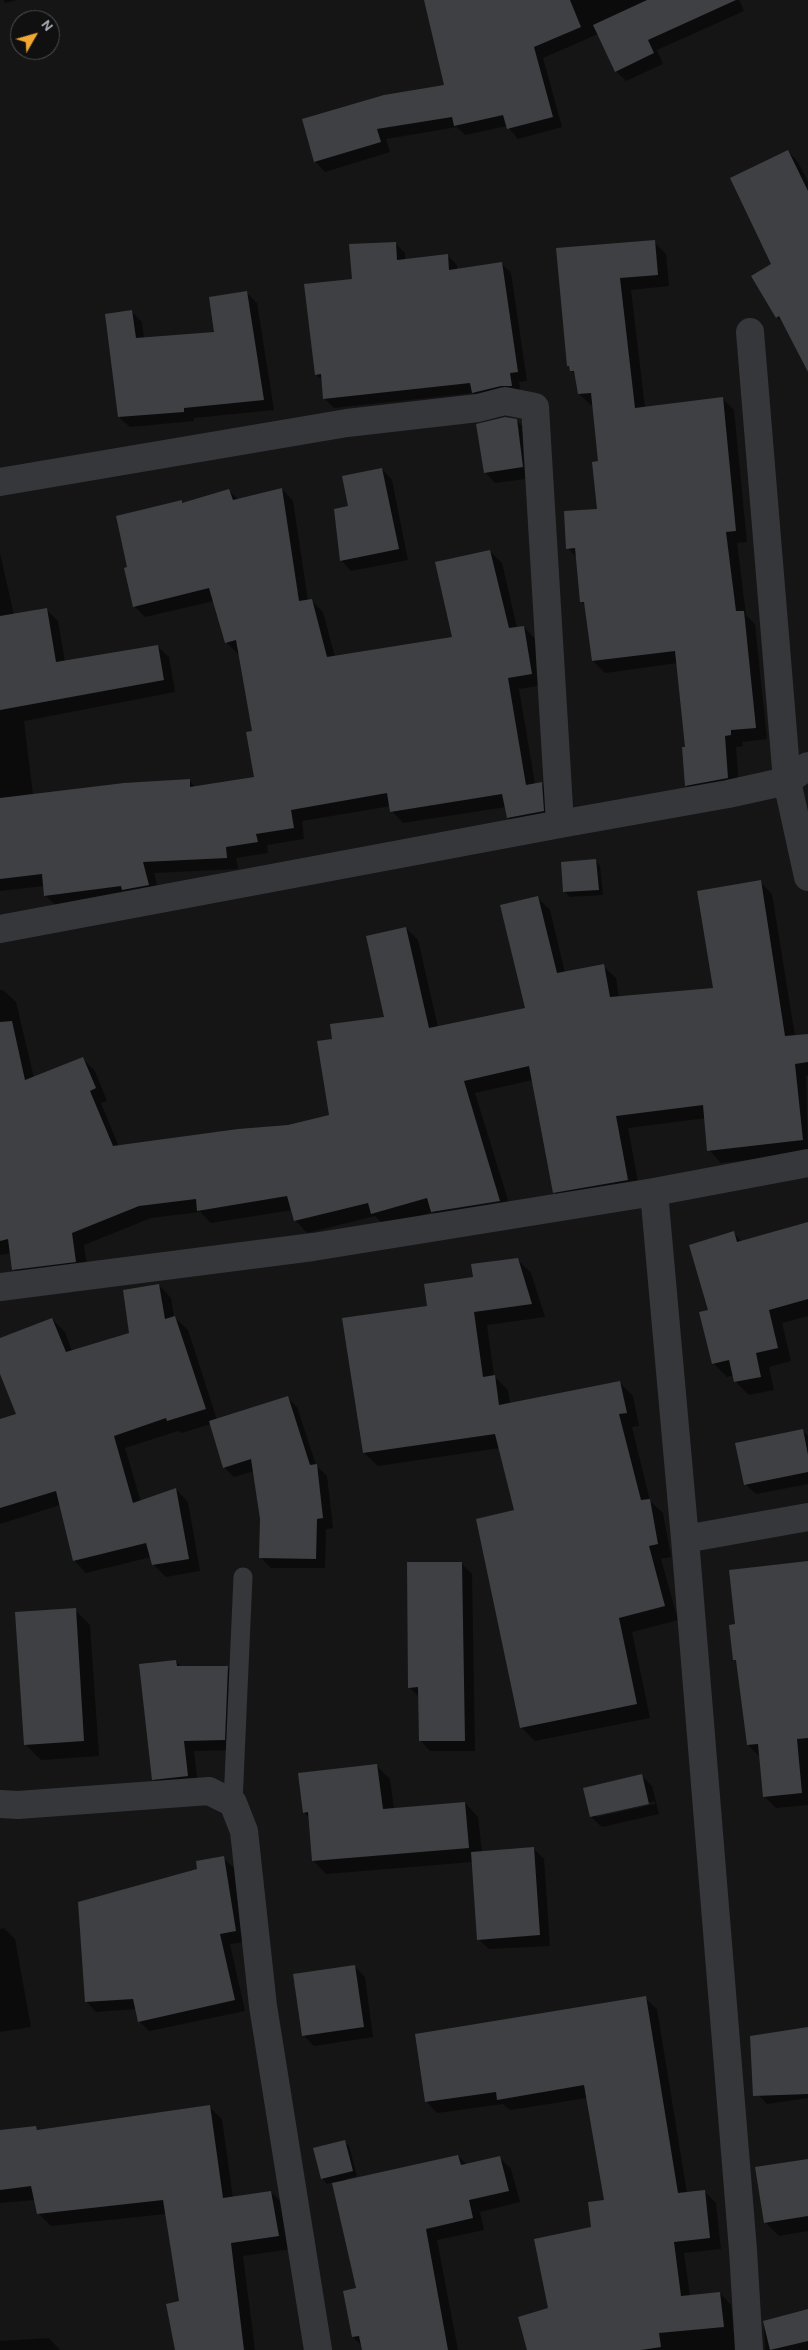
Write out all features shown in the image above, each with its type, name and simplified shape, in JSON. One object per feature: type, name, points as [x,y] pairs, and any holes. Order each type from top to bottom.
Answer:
[{"type":"street","points":[[750,332],[808,877]]},
{"type":"street","points":[[0,482],[347,423],[478,408],[505,401],[535,407],[560,824]]},
{"type":"street","points":[[0,929],[728,794],[797,773]]},
{"type":"street","points":[[0,1287],[313,1247],[654,1192],[808,1163]]},
{"type":"street","points":[[654,1192],[685,1539],[742,2240],[749,2350]]},
{"type":"street","points":[[685,1539],[808,1517]]},
{"type":"street","points":[[0,1804],[18,1805],[209,1792],[233,1803],[244,1830],[263,2006],[318,2350]]},
{"type":"lane","points":[[233,1803],[243,1577]]},
{"type":"building","points":[[424,0],[570,0],[581,27],[534,47],[553,117],[507,129],[503,115],[454,126],[452,117],[377,129],[381,142],[314,162],[302,119],[384,95],[444,85]]},
{"type":"building","points":[[647,0],[736,0],[648,40],[654,53],[615,72],[593,25]]},
{"type":"building","points":[[788,150],[808,191],[808,372],[779,316],[776,318],[751,276],[771,264],[730,178]]},
{"type":"building","points":[[655,240],[658,275],[620,278],[635,408],[723,397],[736,531],[726,532],[736,611],[744,611],[756,728],[731,730],[731,735],[725,736],[728,778],[685,786],[682,747],[685,747],[675,651],[592,661],[584,602],[580,602],[575,548],[566,549],[564,511],[597,509],[592,462],[598,461],[591,393],[578,394],[574,371],[570,371],[569,366],[567,366],[556,248]]},
{"type":"building","points":[[396,242],[397,260],[448,254],[449,270],[502,262],[518,372],[510,373],[512,386],[501,386],[472,393],[470,383],[323,399],[321,374],[315,375],[304,284],[352,279],[349,244]]},
{"type":"building","points":[[247,291],[264,400],[184,408],[184,412],[118,417],[105,314],[132,310],[136,338],[214,332],[209,297]]},
{"type":"building","points":[[505,417],[517,419],[523,467],[484,473],[476,424]]},
{"type":"building","points":[[382,468],[399,549],[340,561],[334,509],[348,506],[342,476]]},
{"type":"building","points":[[282,488],[299,601],[312,599],[327,657],[452,637],[435,562],[490,550],[509,628],[524,626],[532,674],[508,678],[526,785],[542,782],[544,811],[507,818],[502,794],[390,812],[387,793],[291,810],[294,828],[256,834],[258,842],[226,847],[227,858],[143,862],[149,885],[122,890],[121,886],[44,896],[42,874],[0,879],[0,798],[124,783],[190,779],[190,787],[254,777],[246,732],[252,731],[236,640],[225,643],[209,588],[133,607],[124,568],[127,567],[116,516],[182,500],[182,503],[229,489],[233,500]]},
{"type":"building","points":[[47,608],[56,662],[158,645],[164,680],[0,710],[0,616]]},
{"type":"building","points":[[596,859],[599,890],[563,892],[561,862]]},
{"type":"building","points":[[761,880],[785,1036],[808,1034],[808,1062],[795,1064],[803,1140],[707,1151],[703,1105],[616,1116],[628,1180],[553,1193],[529,1066],[464,1081],[500,1201],[431,1212],[427,1198],[371,1214],[368,1203],[294,1221],[287,1196],[197,1211],[196,1199],[139,1206],[72,1233],[76,1262],[12,1270],[8,1239],[0,1241],[0,1022],[12,1021],[25,1080],[83,1057],[96,1088],[90,1091],[113,1146],[238,1129],[288,1125],[329,1115],[317,1041],[332,1039],[330,1024],[384,1017],[366,936],[406,927],[429,1028],[525,1008],[500,905],[538,896],[557,973],[604,964],[610,997],[713,988],[697,891]]},
{"type":"building","points":[[808,1222],[808,1299],[769,1310],[778,1348],[756,1353],[761,1377],[734,1382],[729,1360],[712,1364],[699,1312],[708,1310],[689,1245],[734,1231],[737,1242]]},
{"type":"building","points":[[518,1258],[532,1304],[474,1312],[483,1377],[495,1375],[499,1405],[620,1381],[627,1413],[619,1414],[641,1500],[650,1499],[658,1544],[649,1546],[665,1606],[619,1618],[637,1704],[520,1728],[476,1519],[514,1510],[495,1434],[363,1453],[342,1318],[427,1306],[424,1284],[473,1277],[471,1264]]},
{"type":"building","points":[[159,1284],[165,1319],[175,1316],[206,1409],[167,1421],[166,1418],[114,1436],[133,1503],[176,1488],[189,1559],[152,1565],[146,1543],[73,1561],[56,1491],[0,1508],[0,1419],[16,1414],[0,1374],[0,1338],[52,1318],[66,1352],[129,1333],[123,1290]]},
{"type":"building","points":[[288,1396],[310,1465],[317,1464],[323,1518],[317,1519],[316,1559],[259,1558],[260,1519],[251,1459],[223,1468],[209,1421]]},
{"type":"building","points":[[803,1429],[808,1455],[808,1472],[744,1485],[735,1443]]},
{"type":"building","points":[[808,1561],[808,1738],[797,1739],[802,1793],[763,1797],[758,1744],[747,1745],[736,1660],[733,1660],[729,1625],[735,1624],[729,1570]]},
{"type":"building","points":[[407,1562],[462,1562],[465,1741],[419,1741],[418,1687],[408,1688]]},
{"type":"building","points":[[76,1608],[84,1741],[24,1745],[15,1612]]},
{"type":"building","points":[[176,1660],[177,1666],[228,1666],[225,1740],[184,1741],[188,1776],[152,1780],[139,1664]]},
{"type":"building","points":[[377,1764],[383,1809],[465,1802],[469,1848],[312,1861],[308,1812],[303,1813],[298,1773]]},
{"type":"building","points":[[642,1774],[649,1804],[590,1817],[583,1788]]},
{"type":"building","points":[[534,1847],[540,1935],[477,1940],[471,1852]]},
{"type":"building","points":[[224,1856],[236,1931],[220,1934],[235,2000],[138,2022],[133,1999],[85,2002],[78,1902],[197,1869],[196,1861]]},
{"type":"building","points":[[355,1965],[364,2027],[302,2036],[293,1974]]},
{"type":"building","points":[[646,1996],[678,2193],[705,2190],[710,2238],[674,2242],[681,2296],[720,2292],[724,2327],[659,2333],[661,2347],[641,2350],[527,2350],[518,2317],[548,2308],[534,2239],[591,2227],[588,2202],[604,2200],[584,2085],[497,2100],[496,2092],[425,2102],[415,2034]]},
{"type":"building","points":[[808,2027],[808,2094],[753,2096],[750,2036]]},
{"type":"building","points":[[210,2105],[223,2198],[271,2191],[279,2236],[231,2243],[244,2350],[175,2350],[166,2304],[179,2301],[163,2200],[37,2214],[31,2186],[0,2190],[0,2130],[36,2126],[37,2130]]},
{"type":"building","points":[[345,2140],[353,2171],[321,2179],[313,2148]]},
{"type":"building","points":[[458,2155],[461,2165],[500,2156],[509,2191],[469,2200],[473,2218],[426,2229],[448,2350],[362,2350],[359,2336],[352,2337],[343,2291],[356,2288],[332,2183]]},
{"type":"building","points":[[808,2159],[808,2216],[764,2223],[755,2167]]},
{"type":"building","points":[[808,2309],[808,2341],[770,2350],[763,2321]]}]
